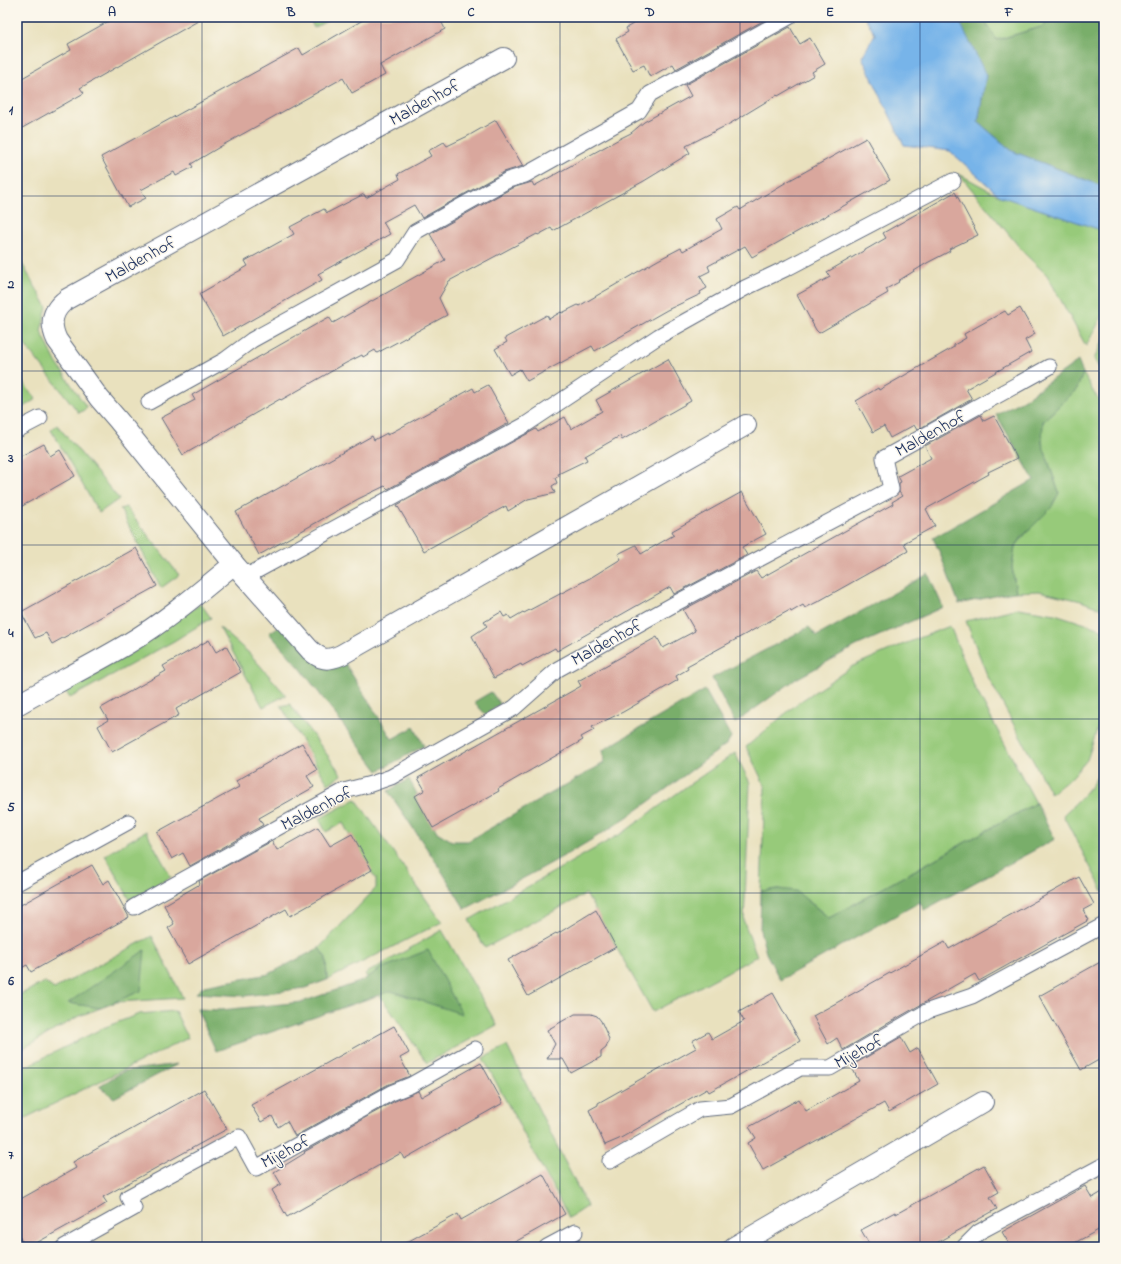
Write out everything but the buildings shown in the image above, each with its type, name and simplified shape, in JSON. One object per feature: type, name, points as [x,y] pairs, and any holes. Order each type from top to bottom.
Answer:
[{"type":"street","points":[[149,402],[225,360],[252,340],[397,260],[416,232],[508,180],[525,175],[639,111],[650,94],[789,17]]},
{"type":"street","name":"Maldenhof","points":[[504,58],[76,294],[59,305],[54,315],[52,323],[53,332],[57,340],[99,398],[239,570],[310,650],[324,659],[341,655],[746,425]]},
{"type":"street","points":[[17,705],[129,643],[207,587],[525,425],[659,336],[745,288],[789,267],[953,181]]},
{"type":"street","name":"Maldenhof","points":[[134,907],[344,791],[392,777],[514,708],[558,669],[678,602],[891,489],[884,458],[1049,366]]},
{"type":"street","points":[[17,430],[40,418]]},
{"type":"street","points":[[17,883],[128,822]]},
{"type":"street","name":"Mijehof","points":[[610,1161],[700,1109],[731,1106],[800,1068],[830,1068],[928,1011],[972,996],[1104,925]]},
{"type":"street","name":"Mijehof","points":[[64,1247],[134,1208],[128,1197],[239,1137],[256,1168],[391,1093],[411,1085],[475,1050]]},
{"type":"street","points":[[734,1247],[983,1102]]},
{"type":"street","points":[[964,1247],[979,1232],[1104,1165]]},
{"type":"street","points":[[547,1247],[575,1232]]},
{"type":"green space","points":[[309,17],[334,17],[314,28]]},
{"type":"green space","points":[[916,17],[982,17],[997,40],[1041,27],[1053,17],[1104,17],[1104,187],[1012,151],[978,122],[986,75],[917,20]]},
{"type":"green space","points":[[982,17],[1053,17],[1041,27],[996,40]]},
{"type":"green space","points":[[959,174],[1000,196],[1104,231],[1104,313],[1086,346],[1047,275],[1025,254]]},
{"type":"green space","points":[[17,255],[47,307],[41,331],[56,362],[87,408],[79,413],[17,335]]},
{"type":"green space","points":[[1104,339],[1104,376],[1094,359]]},
{"type":"green space","points":[[1078,361],[1083,373],[1077,389],[1043,421],[1042,443],[1059,493],[1051,508],[1023,536],[1015,547],[1012,567],[1016,592],[959,604],[933,538],[1034,480],[996,414],[1023,400]]},
{"type":"green space","points":[[1083,373],[1094,393],[1104,405],[1104,610],[1081,601],[1039,591],[1016,592],[1012,567],[1015,547],[1059,493],[1042,443],[1043,421],[1077,389]]},
{"type":"green space","points":[[17,375],[36,399],[17,411]]},
{"type":"green space","points":[[57,425],[119,499],[99,513],[51,430]]},
{"type":"green space","points":[[126,507],[179,575],[161,588],[120,509]]},
{"type":"green space","points":[[928,574],[943,607],[856,646],[796,679],[735,723],[712,678],[809,627],[817,636]]},
{"type":"green space","points":[[201,604],[211,618],[174,641],[70,698],[64,689]]},
{"type":"green space","points":[[1018,608],[1055,614],[1104,630],[1104,709],[1087,760],[1072,777],[1051,794],[987,675],[966,621]]},
{"type":"green space","points":[[281,625],[343,660],[392,739],[414,727],[424,746],[378,771],[301,669],[269,633]]},
{"type":"green space","points":[[950,626],[974,686],[1036,803],[829,918],[811,903],[779,889],[761,891],[765,786],[746,747],[798,703],[853,666]]},
{"type":"green space","points":[[219,627],[249,653],[286,695],[263,707]]},
{"type":"green space","points":[[705,690],[731,737],[727,744],[617,824],[551,863],[465,909],[438,865],[388,791],[409,779],[437,832],[452,841],[468,841],[604,763],[603,750]]},
{"type":"green space","points":[[491,692],[500,704],[486,715],[474,702]]},
{"type":"green space","points":[[290,704],[342,775],[328,784],[281,706]]},
{"type":"green space","points":[[735,753],[750,783],[744,922],[757,956],[653,1012],[586,894],[485,948],[469,920],[624,832]]},
{"type":"green space","points":[[1104,761],[1104,893],[1063,815],[1082,797],[1092,784],[1101,770]]},
{"type":"green space","points":[[356,799],[442,922],[327,980],[326,958],[319,948],[376,888],[376,879],[359,853],[343,823],[326,832],[319,819]]},
{"type":"green space","points":[[1036,803],[1055,839],[924,910],[920,902],[780,980],[766,953],[760,930],[761,891],[779,889],[796,891],[829,918]]},
{"type":"green space","points":[[146,831],[171,877],[130,900],[105,855]]},
{"type":"green space","points":[[442,930],[497,1025],[427,1063],[365,974]]},
{"type":"green space","points":[[152,936],[183,998],[117,1002],[79,1016],[17,1052],[17,996],[45,982],[54,989]]},
{"type":"green space","points":[[319,948],[326,958],[327,980],[305,988],[245,996],[196,993],[204,986],[269,974]]},
{"type":"green space","points":[[145,950],[141,991],[100,1008],[68,1003]]},
{"type":"green space","points":[[428,950],[462,1014],[391,991],[216,1051],[197,1009],[221,1010],[302,1002],[362,981],[380,969]]},
{"type":"green space","points":[[175,1011],[188,1038],[17,1122],[17,1071],[103,1028],[139,1014]]},
{"type":"green space","points":[[507,1046],[587,1206],[569,1218],[483,1058]]},
{"type":"green space","points":[[178,1064],[114,1098],[99,1086],[124,1071]]},
{"type":"water","points":[[865,17],[916,17],[918,20],[958,18],[986,75],[978,122],[1012,151],[1104,187],[1104,231],[1000,196],[950,151],[904,145],[862,57],[875,34]]}]
